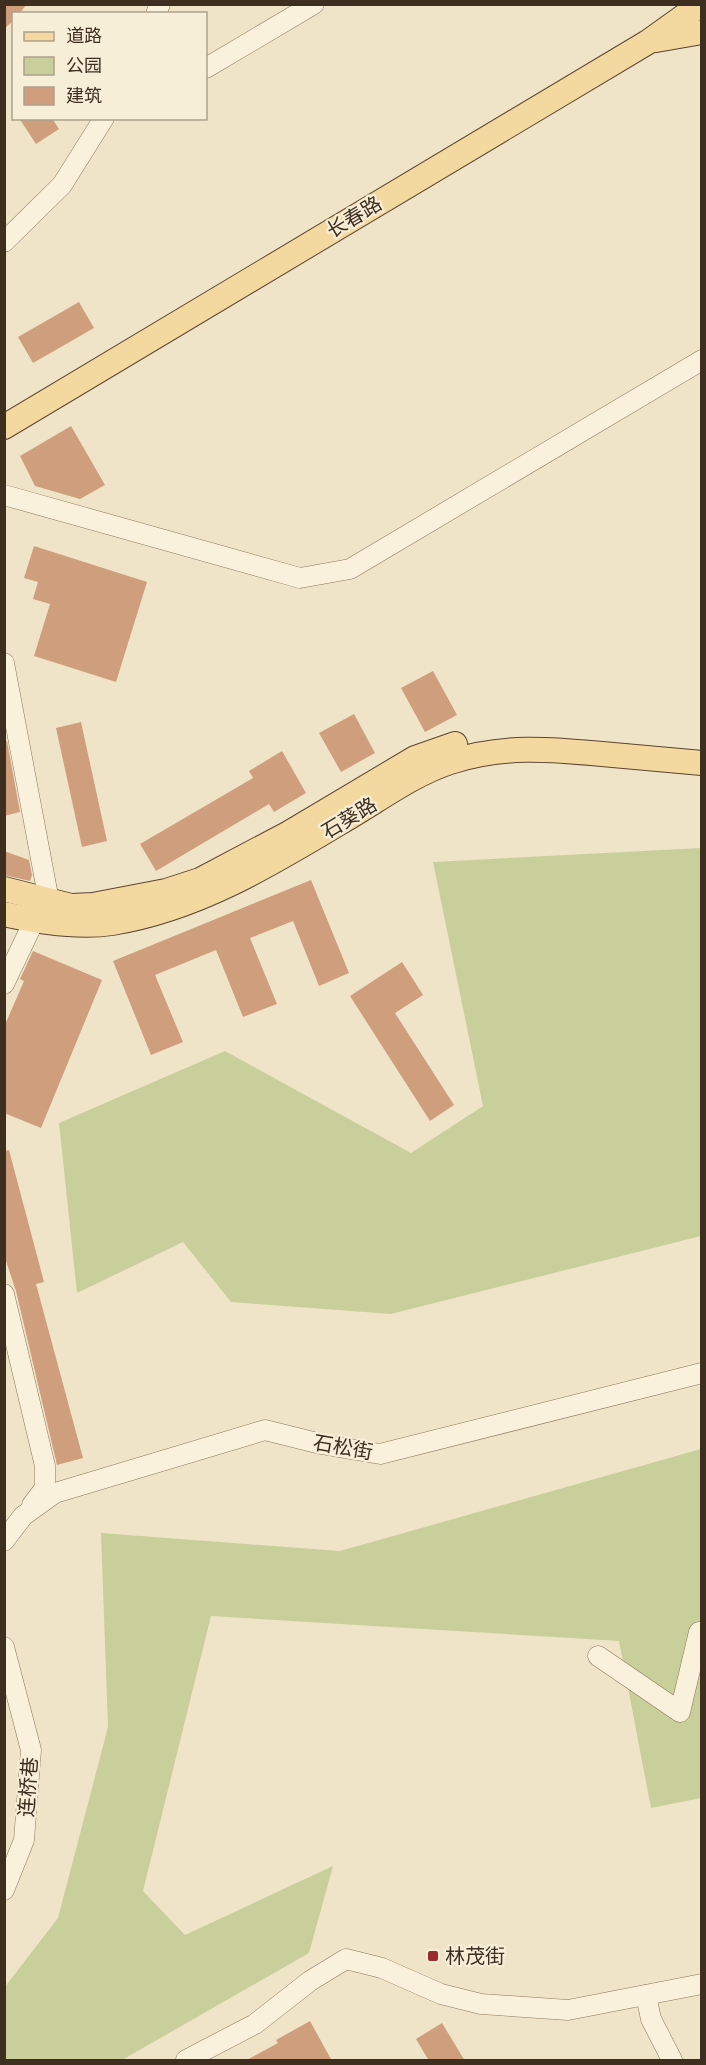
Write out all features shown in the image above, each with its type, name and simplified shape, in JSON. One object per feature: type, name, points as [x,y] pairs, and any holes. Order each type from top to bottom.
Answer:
[{"type":"main road","name":"长春路","points":[[4,427],[648,42],[701,6]]},
{"type":"main road","points":[[648,42],[702,32]]},
{"type":"main road","name":"石葵路","points":[[4,889],[70,906],[93,905],[166,891],[200,880],[289,833],[415,758],[480,737],[543,735],[702,748]]},
{"type":"main road","name":"石葵路","points":[[4,914],[34,921],[77,924],[111,923],[181,905],[212,894],[299,847],[422,774],[449,762],[478,754],[511,749],[546,749],[702,763]]},
{"type":"street","points":[[207,67],[314,4]]},
{"type":"street","points":[[4,242],[62,185],[99,126],[116,120]]},
{"type":"street","points":[[4,495],[300,578],[350,569],[702,360]]},
{"type":"street","points":[[4,663],[50,901],[34,921],[4,984]]},
{"type":"street","points":[[4,1294],[45,1466],[45,1488],[23,1516]]},
{"type":"street","name":"石松街","points":[[4,1541],[23,1516],[55,1493],[265,1430],[321,1444],[380,1454],[702,1373]]},
{"type":"street","points":[[598,1656],[680,1712],[699,1632],[702,1633]]},
{"type":"street","name":"连桥巷","points":[[4,1647],[31,1750],[24,1840],[4,1890]]},
{"type":"street","points":[[186,2061],[255,2024],[310,1981],[346,1959],[382,1968],[441,1994],[481,2004],[568,2010],[702,1984]]},
{"type":"street","points":[[646,1995],[651,2019],[672,2061]]},
{"type":"green space","points":[[701,848],[701,1236],[391,1314],[231,1302],[183,1242],[77,1293],[59,1123],[225,1051],[411,1153],[483,1106],[433,862]]},
{"type":"green space","points":[[701,1449],[701,1798],[651,1808],[619,1641],[211,1616],[143,1891],[185,1935],[333,1866],[309,1953],[122,2060],[5,2060],[4,1988],[58,1918],[108,1727],[101,1533],[340,1551]]},
{"type":"building","points":[[4,4],[27,4],[21,12],[12,12],[12,22],[4,29]]},
{"type":"building","points":[[20,120],[53,120],[59,129],[36,144]]},
{"type":"building","points":[[79,302],[94,328],[33,363],[18,337]]},
{"type":"building","points":[[71,426],[105,485],[80,499],[35,486],[20,456]]},
{"type":"building","points":[[34,546],[147,582],[116,682],[34,656],[50,604],[33,599],[38,582],[24,578]]},
{"type":"building","points":[[433,671],[457,715],[425,732],[401,688]]},
{"type":"building","points":[[354,714],[375,753],[341,772],[319,733]]},
{"type":"building","points":[[81,722],[107,841],[82,847],[56,728]]},
{"type":"building","points":[[4,741],[7,741],[20,812],[4,816]]},
{"type":"building","points":[[282,751],[306,793],[274,812],[269,804],[156,871],[140,844],[253,778],[249,771]]},
{"type":"building","points":[[4,851],[29,860],[32,875],[30,881],[4,875]]},
{"type":"building","points":[[311,880],[349,973],[319,986],[293,921],[250,938],[277,1004],[243,1017],[216,950],[155,975],[183,1042],[151,1055],[113,961]]},
{"type":"building","points":[[33,951],[102,980],[41,1128],[4,1113],[4,1027],[24,981],[20,979]]},
{"type":"building","points":[[402,962],[423,995],[395,1013],[454,1105],[430,1121],[350,996]]},
{"type":"building","points":[[9,1150],[44,1282],[36,1284],[83,1458],[57,1465],[16,1291],[4,1255],[4,1151]]},
{"type":"building","points":[[310,2021],[332,2061],[245,2061],[278,2043],[276,2040]]},
{"type":"building","points":[[442,2023],[465,2061],[429,2061],[416,2039]]},
{"type":"place","name":"林茂街","points":[[433,1956]]}]
